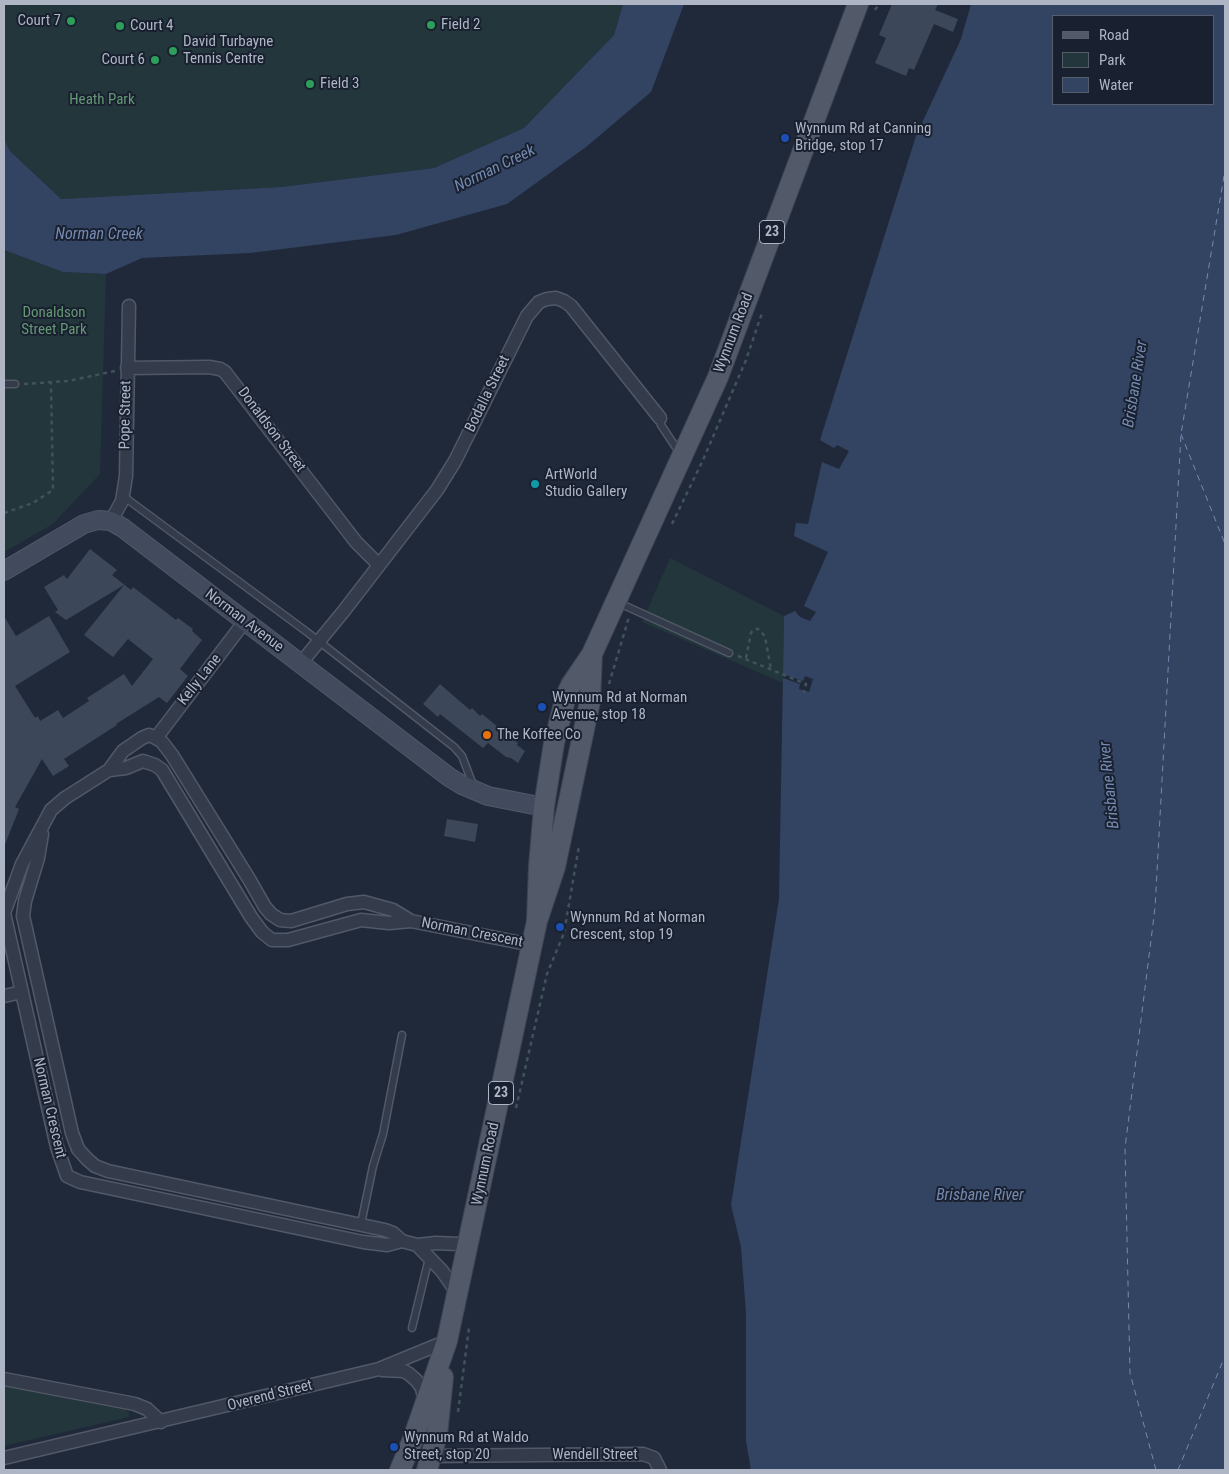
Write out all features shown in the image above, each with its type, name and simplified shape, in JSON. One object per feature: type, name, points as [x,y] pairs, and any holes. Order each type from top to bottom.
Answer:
[{"type":"main road","name":"Wynnum Road","points":[[537,921],[538,875],[544,807],[549,770],[562,708],[571,685],[592,654],[614,601],[718,377],[858,4]]},
{"type":"main road","name":"Wynnum Road","points":[[400,1470],[426,1404],[446,1344],[458,1294],[537,921],[553,876],[590,701],[592,654]]},
{"type":"main road","name":"Norman Avenue","points":[[544,807],[566,811]]},
{"type":"main road","name":"Wynnum Road","points":[[429,1463],[438,1423],[446,1344]]},
{"type":"main road","points":[[405,1470],[419,1458],[429,1463]]},
{"type":"street","name":"Bodalla Street","points":[[301,663],[379,565],[446,476],[527,316],[540,302],[556,298],[571,306],[660,418]]},
{"type":"street","name":"Pope Street","points":[[111,521],[123,496],[126,476],[129,306]]},
{"type":"street","name":"Donaldson Street","points":[[127,368],[202,366],[217,368],[225,372],[356,542],[379,565]]},
{"type":"street","points":[[4,571],[84,524],[98,520],[111,521]]},
{"type":"street","name":"Norman Avenue","points":[[111,521],[123,528],[301,663],[434,766],[462,785],[475,792],[501,800],[544,807]]},
{"type":"street","name":"Kelly Lane","points":[[156,738],[245,621]]},
{"type":"street","name":"Norman Crescent","points":[[402,1241],[387,1245],[369,1243],[83,1182],[66,1174],[57,1147],[4,913],[22,864],[49,812],[58,803],[109,770],[117,757],[147,736],[156,738],[164,744],[172,755],[265,908],[271,914],[280,920],[291,921],[347,904],[364,902],[393,910],[411,921]]},
{"type":"street","name":"Norman Crescent","points":[[109,770],[126,768],[143,761],[155,765],[162,770],[252,917],[262,932],[270,939],[278,941],[288,940],[361,920],[389,923],[411,921],[532,945]]},
{"type":"street","name":"Norman Crescent","points":[[42,826],[38,858],[25,901],[23,916],[72,1133],[80,1152],[92,1164],[108,1171],[361,1224],[389,1231],[402,1241],[417,1245],[436,1243],[459,1244],[470,1240]]},
{"type":"street","points":[[4,996],[22,992]]},
{"type":"street","points":[[417,1245],[442,1271],[458,1294]]},
{"type":"street","name":"Overend Street","points":[[4,1458],[379,1370],[446,1344]]},
{"type":"street","name":"Overend Street","points":[[379,1370],[404,1371],[409,1374],[422,1388],[426,1404]]},
{"type":"street","points":[[4,1379],[134,1404],[147,1408],[161,1422]]},
{"type":"street","name":"Wendell Street","points":[[429,1463],[643,1454],[654,1458],[660,1470]]},
{"type":"lane","points":[[4,384],[15,384]]},
{"type":"lane","name":"Bodalla Street","points":[[660,418],[661,425],[682,458]]},
{"type":"lane","name":"Norman Avenue","points":[[123,496],[319,642],[454,747],[462,756],[475,792]]},
{"type":"lane","points":[[614,601],[729,653]]},
{"type":"lane","points":[[361,1224],[375,1160],[383,1134],[402,1035]]},
{"type":"lane","points":[[412,1328],[429,1257]]},
{"type":"path","points":[[15,384],[68,381],[127,368]]},
{"type":"path","points":[[4,513],[33,503],[53,490],[50,383]]},
{"type":"path","points":[[746,659],[751,633],[754,629],[758,629],[765,637],[771,669]]},
{"type":"path","points":[[729,653],[806,684],[804,693]]},
{"type":"path","points":[[516,1109],[547,974],[564,933],[579,845]]},
{"type":"path","points":[[458,1413],[470,1321]]},
{"type":"green space","name":"Heath Park","points":[[4,4],[623,4],[614,35],[524,128],[434,168],[281,187],[61,199],[10,151],[4,139]]},
{"type":"green space","name":"Donaldson Street Park","points":[[4,250],[63,272],[106,274],[100,474],[53,524],[4,552]]},
{"type":"green space","points":[[670,558],[784,616],[783,683],[642,622]]},
{"type":"green space","points":[[4,1386],[126,1410],[129,1413],[129,1417],[4,1446]]},
{"type":"water","name":"Norman Creek","points":[[623,4],[684,4],[651,92],[586,147],[507,204],[396,235],[250,253],[142,258],[106,274],[63,272],[4,250],[4,139],[10,151],[61,199],[281,187],[434,168],[524,128],[614,35]]},
{"type":"water","name":"Brisbane River","points":[[971,4],[1225,4],[1225,1470],[751,1470],[746,1441],[746,1313],[741,1247],[731,1205],[779,899],[784,616],[795,611],[800,617],[810,621],[816,612],[804,606],[828,552],[794,536],[796,523],[808,524],[822,462],[839,469],[849,451],[837,445],[834,448],[820,440],[916,136],[961,39]]},
{"type":"pier","points":[[783,674],[803,681],[805,676],[813,679],[809,692],[799,689],[800,684],[783,678]]},
{"type":"building","points":[[892,4],[938,4],[935,10],[958,19],[953,32],[934,24],[914,70],[909,68],[906,76],[875,63],[886,38],[879,35]]},
{"type":"building","points":[[90,549],[117,570],[112,575],[131,590],[133,587],[176,620],[178,618],[193,629],[192,631],[202,640],[180,669],[188,676],[167,703],[159,697],[116,724],[64,759],[69,766],[53,776],[42,759],[15,807],[19,809],[4,847],[4,616],[16,636],[49,616],[70,652],[15,686],[35,718],[38,716],[40,721],[58,710],[63,718],[89,701],[87,698],[124,674],[132,686],[153,659],[128,639],[113,657],[84,635],[124,585],[66,620],[55,612],[58,610],[44,587],[64,575],[67,579]]},
{"type":"building","points":[[440,684],[470,710],[472,708],[480,716],[482,714],[518,743],[517,745],[525,751],[518,763],[506,757],[488,743],[483,748],[440,714],[438,717],[423,704]]},
{"type":"building","points":[[447,819],[478,824],[475,842],[444,836]]},
{"type":"ferry route","points":[[1156,1470],[1130,1373],[1125,1148],[1155,908],[1181,434],[1225,170]]},
{"type":"ferry route","points":[[1181,434],[1225,544]]},
{"type":"ferry route","points":[[1178,1470],[1225,1356]]},
{"type":"place","name":"Court 7","points":[[71,21]]},
{"type":"place","name":"Field 2","points":[[431,25]]},
{"type":"place","name":"Court 4","points":[[120,26]]},
{"type":"place","name":"David Turbayne Tennis Centre","points":[[173,51]]},
{"type":"place","name":"Court 6","points":[[155,60]]},
{"type":"place","name":"Field 3","points":[[310,84]]},
{"type":"place","name":"Wynnum Rd at Canning Bridge, stop 17","points":[[785,138]]},
{"type":"place","name":"ArtWorld Studio Gallery","points":[[535,484]]},
{"type":"place","name":"Wynnum Rd at Norman Avenue, stop 18","points":[[542,707]]},
{"type":"place","name":"The Koffee Co","points":[[487,735]]},
{"type":"place","name":"Wynnum Rd at Norman Crescent, stop 19","points":[[560,927]]},
{"type":"place","name":"Wynnum Rd at Waldo Street, stop 20","points":[[394,1447]]}]
